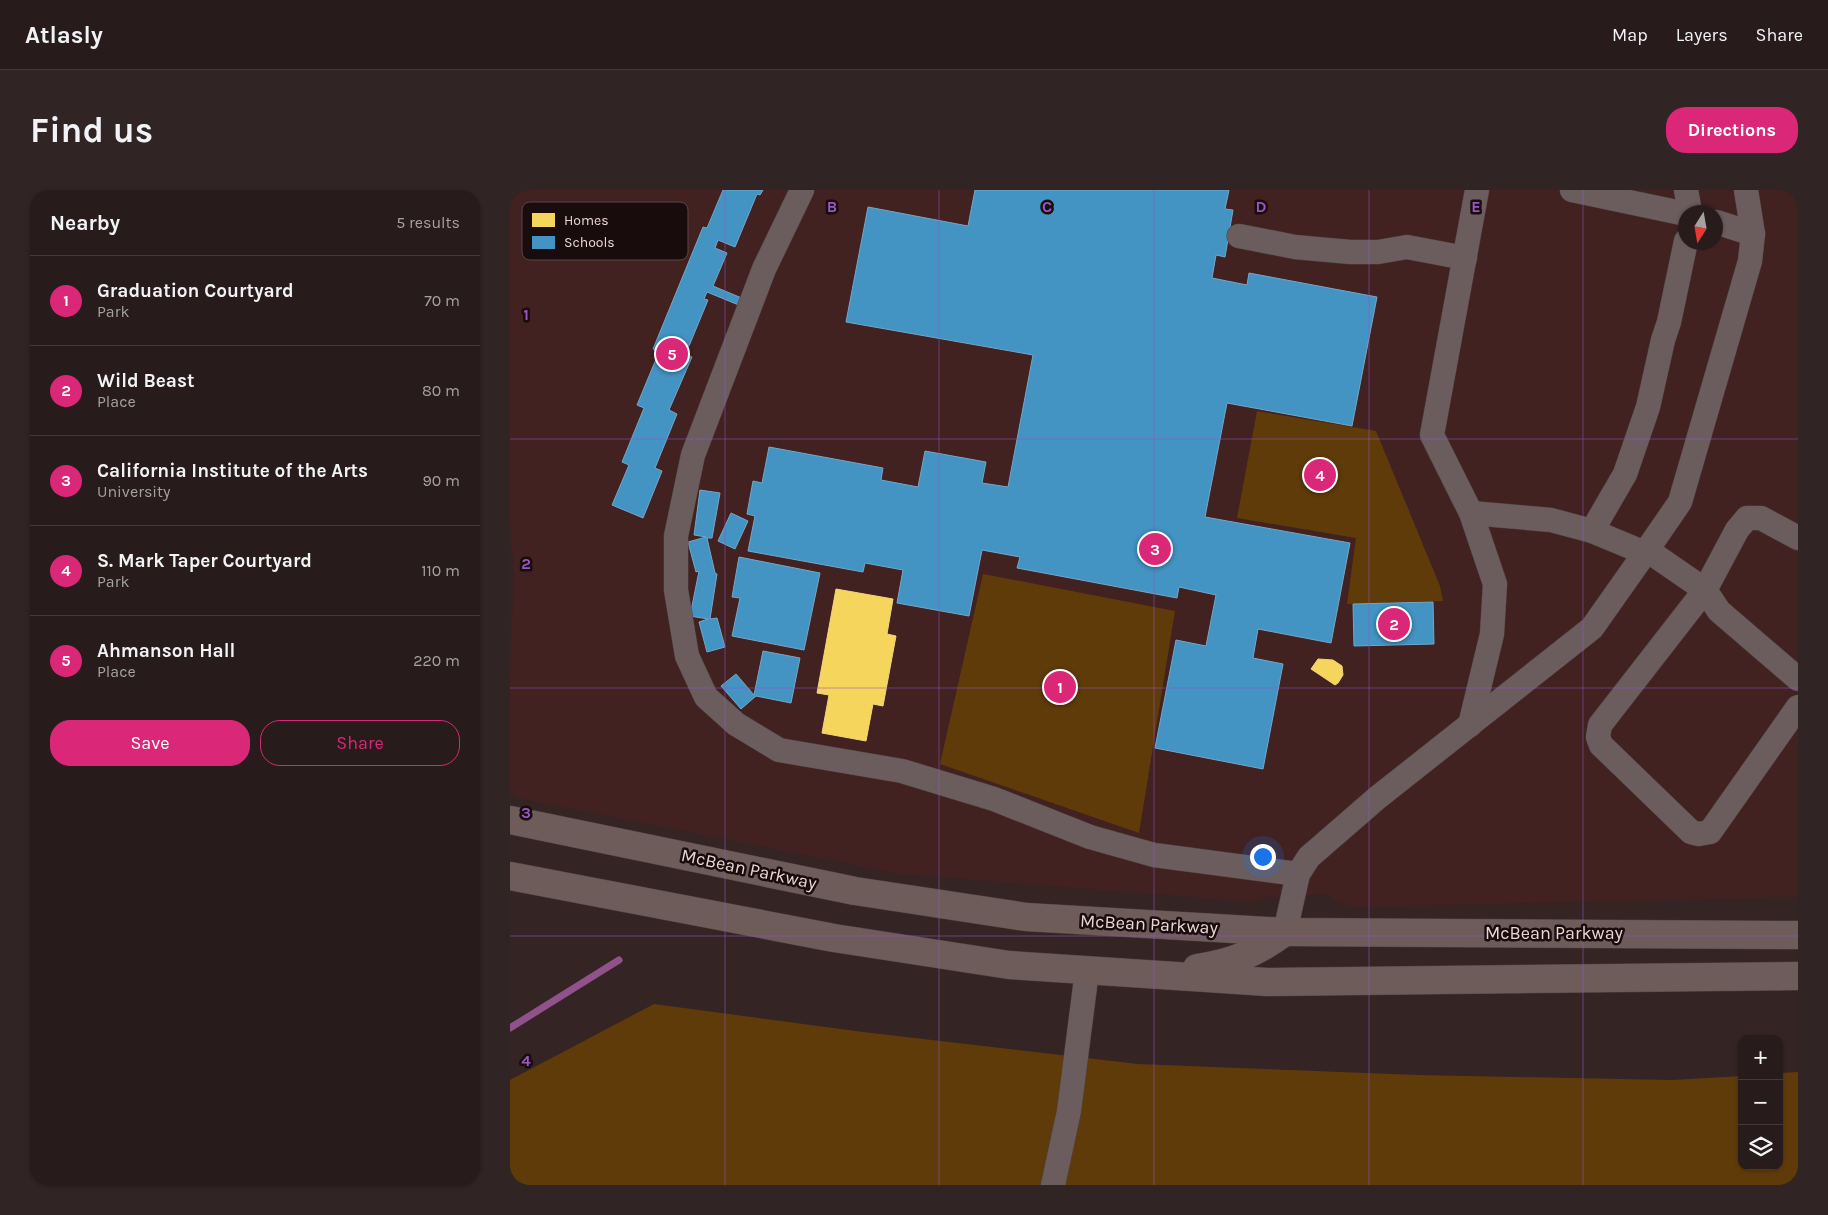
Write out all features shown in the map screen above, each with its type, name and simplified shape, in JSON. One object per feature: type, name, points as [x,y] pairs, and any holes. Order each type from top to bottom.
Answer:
[{"type":"main road","name":"McBean Parkway","points":[[510,820],[855,890],[1017,915],[1285,932],[1798,935]]},
{"type":"main road","points":[[510,876],[834,938],[1009,965],[1267,982],[1798,976]]},
{"type":"main road","points":[[1143,974],[1222,965],[1260,950],[1285,932]]},
{"type":"lane","points":[[802,190],[764,269],[693,455],[676,536],[676,590],[687,656],[706,697],[736,724],[779,750],[902,771],[994,798],[1090,836],[1154,855],[1298,874]]},
{"type":"lane","points":[[1470,725],[1492,634],[1495,584],[1471,513],[1432,435],[1477,190]]},
{"type":"lane","points":[[1572,190],[1678,212]]},
{"type":"lane","points":[[1686,190],[1689,205]]},
{"type":"lane","points":[[1285,932],[1298,874],[1309,856],[1377,798],[1592,628],[1680,502],[1750,261],[1753,234],[1746,190]]},
{"type":"lane","points":[[1723,224],[1753,234]]},
{"type":"lane","points":[[1239,236],[1295,247],[1350,252],[1378,252],[1407,247],[1465,258]]},
{"type":"lane","points":[[1592,531],[1625,474],[1648,407],[1684,250]]},
{"type":"lane","points":[[1471,513],[1551,520],[1592,531],[1646,552],[1705,590],[1719,611],[1798,679]]},
{"type":"lane","points":[[1798,538],[1761,518],[1747,518],[1737,530],[1705,590],[1600,725],[1598,737],[1601,745],[1691,832],[1704,833],[1710,832],[1798,707]]},
{"type":"lane","points":[[1053,1185],[1069,1110],[1087,971]]},
{"type":"shaded area","points":[[510,190],[1798,190],[1798,897],[1353,907],[1337,902],[1329,894],[1266,897],[1253,902],[901,874],[517,798],[510,792],[510,670],[514,574],[510,524]]},
{"type":"shaded area","points":[[1257,411],[1376,431],[1440,586],[1443,601],[1347,604],[1356,538],[1237,518]]},
{"type":"shaded area","points":[[983,574],[1175,611],[1139,833],[940,764]]},
{"type":"shaded area","points":[[654,1004],[863,1032],[1138,1064],[1417,1075],[1672,1080],[1738,1076],[1738,1170],[1783,1170],[1783,1073],[1798,1072],[1798,1185],[510,1185],[510,1080]]},
{"type":"building: Homes","points":[[836,589],[893,599],[887,634],[896,636],[883,706],[873,704],[866,741],[822,733],[829,695],[817,693]]},
{"type":"building: Homes","points":[[1318,659],[1333,660],[1342,666],[1343,675],[1338,683],[1335,685],[1311,669]]},
{"type":"building: Schools","points":[[723,190],[763,190],[760,195],[757,194],[735,247],[718,240],[715,248],[727,253],[713,286],[744,299],[741,306],[707,292],[704,299],[708,300],[689,346],[679,342],[676,350],[692,357],[669,410],[677,414],[655,468],[662,471],[643,518],[612,505],[629,465],[622,462],[644,408],[637,405],[659,352],[653,349],[703,227],[707,228]]},
{"type":"building: Schools","points":[[975,190],[1229,190],[1225,209],[1233,210],[1225,257],[1216,255],[1212,278],[1247,285],[1249,273],[1377,297],[1352,426],[1227,403],[1205,517],[1350,543],[1331,643],[1258,629],[1253,658],[1283,664],[1263,769],[1155,748],[1176,640],[1206,646],[1216,595],[1179,587],[1177,598],[1017,568],[1020,557],[982,550],[969,616],[897,603],[903,570],[865,563],[863,572],[748,551],[755,516],[747,514],[753,481],[762,483],[769,447],[883,468],[881,480],[918,487],[925,451],[986,462],[982,483],[1008,487],[1033,355],[846,322],[868,207],[968,226]]},
{"type":"building: Schools","points":[[700,490],[720,493],[712,538],[707,538],[715,573],[717,574],[710,619],[717,618],[725,647],[707,652],[699,622],[708,619],[690,616],[699,571],[696,572],[688,542],[706,537],[694,535]]},
{"type":"building: Schools","points":[[731,513],[748,521],[735,549],[718,541]]},
{"type":"building: Schools","points":[[739,557],[820,573],[804,650],[732,636],[740,598],[732,597]]},
{"type":"building: Schools","points":[[1433,602],[1434,644],[1354,646],[1353,604]]},
{"type":"building: Schools","points":[[763,651],[800,658],[791,703],[756,696],[741,709],[721,686],[736,674],[754,695]]},
{"type":"waterway","points":[[510,1028],[619,960]]},
{"type":"place","name":"Ahmanson Hall","points":[[672,354]]},
{"type":"place","name":"S. Mark Taper Courtyard","points":[[1320,475]]},
{"type":"place","name":"California Institute of the Arts","points":[[1155,549]]},
{"type":"place","name":"Wild Beast","points":[[1394,624]]},
{"type":"place","name":"Graduation Courtyard","points":[[1060,687]]}]
